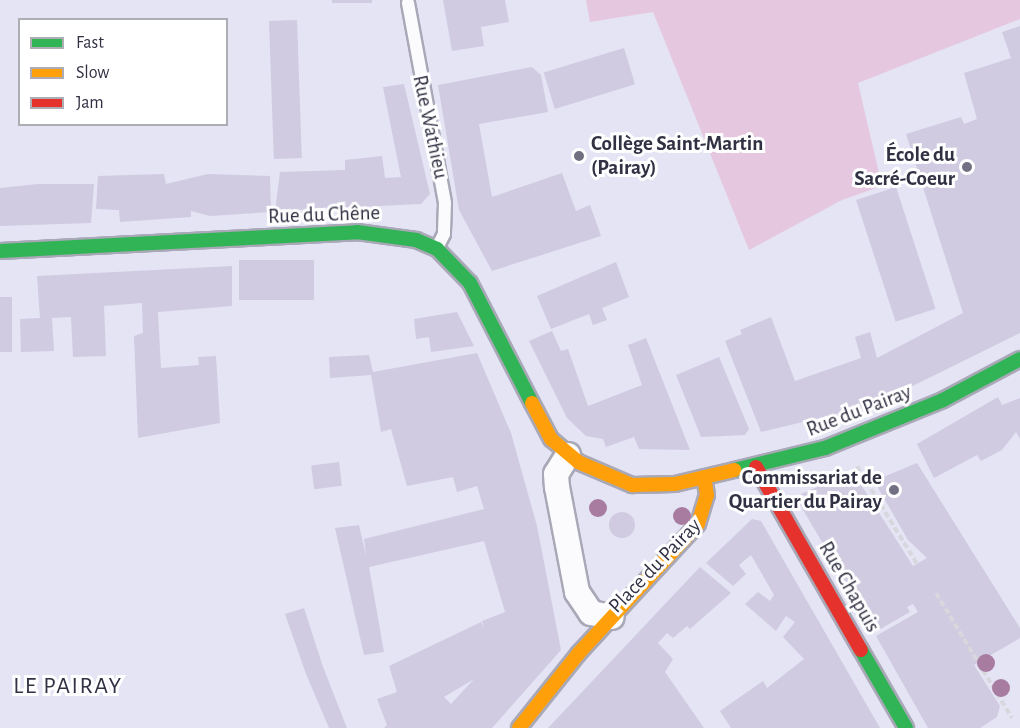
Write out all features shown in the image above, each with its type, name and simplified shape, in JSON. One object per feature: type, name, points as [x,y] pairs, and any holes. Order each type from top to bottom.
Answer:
[{"type":"main road","name":"Rue du Chêne","points":[[0,251],[357,232],[397,234],[437,249],[470,283],[536,414],[568,455]]},
{"type":"main road","name":"Rue du Pairay","points":[[704,477],[756,467],[825,448],[923,409],[1020,359]]},
{"type":"main road","points":[[568,455],[632,485],[704,477]]},
{"type":"main road","name":"Rue Chapuis","points":[[756,467],[906,728]]},
{"type":"main road","name":"Place du Pairay","points":[[612,617],[698,524],[708,495],[704,477]]},
{"type":"main road","points":[[519,728],[612,617]]},
{"type":"street","name":"Place du Pairay","points":[[568,455],[556,474],[577,592],[591,613],[612,617]]},
{"type":"lane","name":"Rue Wathieu","points":[[408,3],[445,203],[444,234],[437,249]]},
{"type":"path","points":[[857,465],[917,564]]},
{"type":"path","points":[[936,593],[1012,718]]},
{"type":"shaded area","points":[[586,0],[1020,0],[1020,19],[858,83],[882,186],[842,200],[749,250],[653,12],[590,22]]},
{"type":"building","points":[[332,0],[372,0],[372,3],[332,3]]},
{"type":"building","points":[[443,0],[505,0],[509,22],[481,27],[484,46],[452,51]]},
{"type":"building","points":[[297,20],[302,158],[274,159],[269,21]]},
{"type":"building","points":[[1020,26],[1020,333],[874,405],[761,432],[725,341],[742,334],[740,330],[771,317],[795,381],[861,358],[855,337],[870,332],[877,358],[963,313],[906,134],[961,117],[964,124],[977,119],[964,73],[1011,58],[1002,32]]},
{"type":"building","points":[[624,48],[635,84],[555,109],[544,73]]},
{"type":"building","points":[[532,67],[541,75],[548,112],[479,124],[492,197],[562,173],[576,211],[590,205],[601,236],[492,271],[459,210],[438,85]]},
{"type":"building","points":[[404,84],[430,194],[421,204],[275,211],[280,172],[345,170],[345,160],[382,156],[385,178],[401,177],[383,87]]},
{"type":"building","points":[[164,174],[166,184],[208,174],[270,176],[271,212],[210,216],[191,211],[191,217],[120,222],[119,210],[96,209],[98,176]]},
{"type":"building","points":[[38,184],[94,184],[91,223],[0,226],[0,188]]},
{"type":"building","points":[[896,187],[936,309],[896,322],[856,200]]},
{"type":"building","points":[[239,260],[314,260],[314,300],[239,300]]},
{"type":"building","points":[[616,262],[629,297],[602,308],[607,320],[593,325],[589,314],[551,329],[537,296]]},
{"type":"building","points":[[232,266],[232,306],[158,312],[161,368],[199,365],[198,357],[216,356],[220,423],[138,438],[134,336],[143,333],[142,303],[104,306],[106,356],[73,357],[71,317],[52,318],[54,351],[21,352],[20,319],[40,318],[37,276]]},
{"type":"building","points":[[0,297],[12,297],[12,352],[0,352]]},
{"type":"building","points":[[457,312],[474,346],[431,352],[429,337],[416,339],[414,319]]},
{"type":"building","points":[[552,331],[561,351],[568,349],[588,406],[642,385],[628,345],[646,338],[690,450],[639,449],[634,437],[606,447],[603,439],[586,436],[567,418],[529,341]]},
{"type":"building","points":[[477,353],[511,433],[537,526],[561,650],[492,728],[384,728],[387,725],[377,699],[397,692],[389,666],[481,622],[484,628],[482,621],[505,612],[484,541],[369,567],[384,652],[364,655],[335,528],[359,525],[366,556],[364,539],[484,509],[477,486],[457,492],[453,477],[407,486],[391,429],[381,432],[371,375],[330,378],[329,357],[369,355],[373,372]],"holes":[[[474,679],[451,704],[444,697]]]},
{"type":"building","points":[[719,357],[749,429],[745,435],[701,437],[676,375]]},
{"type":"building","points":[[998,397],[1002,405],[1020,398],[1020,439],[1016,432],[1002,450],[981,461],[977,455],[934,478],[917,444]]},
{"type":"building","points":[[339,462],[342,486],[314,489],[311,465]]},
{"type":"building","points":[[917,463],[1020,628],[1020,638],[974,665],[1000,706],[997,717],[980,728],[928,728],[876,636],[918,612],[913,604],[907,607],[910,612],[875,632],[799,503],[801,494],[853,472],[913,566],[927,558],[908,540],[874,481]]},
{"type":"building","points":[[622,512],[631,516],[635,525],[631,534],[622,538],[613,534],[609,525],[613,516]]},
{"type":"building","points":[[752,519],[761,521],[880,728],[731,728],[720,711],[763,681],[767,688],[804,659],[783,637],[795,622],[786,616],[776,631],[745,604],[758,592],[770,601],[774,595],[751,555],[739,565],[746,574],[733,586],[706,563]]},
{"type":"building","points":[[700,567],[731,593],[690,629],[687,626],[673,638],[667,633],[658,643],[673,659],[665,672],[704,728],[548,728]]},
{"type":"building","points":[[304,608],[323,667],[347,728],[329,728],[306,674],[285,614]]},
{"type":"traffic: fast","points":[[0,251],[357,232],[416,240],[437,249],[470,283],[532,403]]},
{"type":"traffic: fast","points":[[734,470],[825,448],[943,400],[1020,359]]},
{"type":"traffic: fast","points":[[861,650],[906,728]]},
{"type":"traffic: slow","points":[[532,403],[551,439],[578,462],[632,485],[675,484],[734,470]]},
{"type":"traffic: slow","points":[[519,728],[578,654],[698,524],[707,495],[704,477]]},
{"type":"traffic: jam","points":[[756,467],[861,650]]},
{"type":"place","name":"Collège Saint-Martin (Pairay)","points":[[579,156]]},
{"type":"place","name":"École du Sacré-Coeur","points":[[967,167]]},
{"type":"place","name":"Commissariat de Quartier du Pairay","points":[[894,490]]},
{"type":"district","name":"LE PAIRAY","points":[[68,687]]}]
